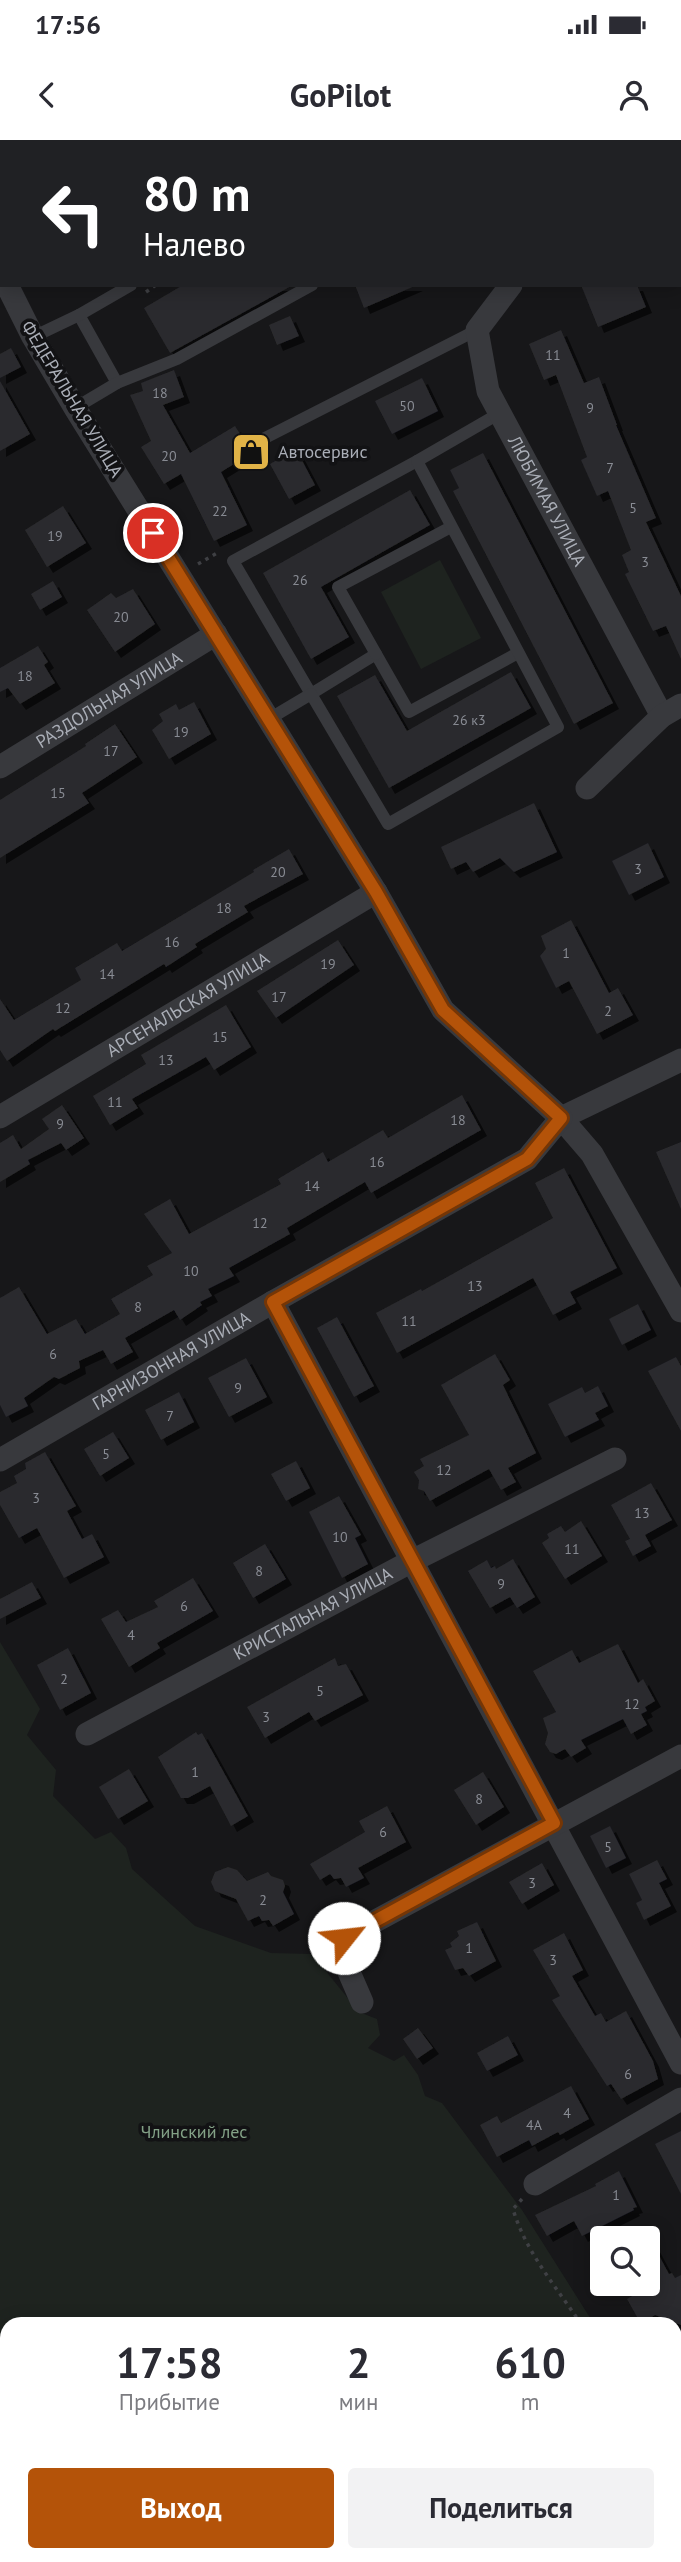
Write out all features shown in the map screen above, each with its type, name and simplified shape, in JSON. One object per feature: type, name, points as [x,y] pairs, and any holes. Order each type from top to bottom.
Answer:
[{"type":"street","name":"ФЕДЕРАЛЬНАЯ УЛИЦА","points":[[8,287],[33,337],[75,408],[376,892],[443,1010],[561,1118]]},
{"type":"street","points":[[477,330],[509,287]]},
{"type":"street","name":"ЛЮБИМАЯ УЛИЦА","points":[[477,330],[488,391],[671,710]]},
{"type":"street","name":"РАЗДОЛЬНАЯ УЛИЦА","points":[[0,766],[216,634]]},
{"type":"street","points":[[587,788],[671,710]]},
{"type":"street","name":"АРСЕНАЛЬСКАЯ УЛИЦА","points":[[0,1117],[376,892]]},
{"type":"street","points":[[680,1308],[592,1154],[561,1118],[681,1060]]},
{"type":"street","name":"ГАРНИЗОННАЯ УЛИЦА","points":[[0,1460],[527,1159],[561,1118]]},
{"type":"street","points":[[273,1302],[681,2063]]},
{"type":"street","name":"КРИСТАЛЬНАЯ УЛИЦА","points":[[87,1734],[412,1561],[615,1459]]},
{"type":"street","points":[[362,2002],[342,1956],[344,1938],[681,1756]]},
{"type":"street","points":[[535,2184],[681,2099]]},
{"type":"lane","points":[[33,337],[128,287]]},
{"type":"lane","points":[[75,408],[117,383],[177,359],[308,287]]},
{"type":"lane","points":[[79,315],[117,383]]},
{"type":"lane","points":[[261,440],[477,330]]},
{"type":"lane","points":[[417,461],[558,727],[388,824],[233,561],[500,413]]},
{"type":"lane","points":[[451,527],[338,587],[409,712],[517,653]]},
{"type":"lane","points":[[269,719],[376,654]]},
{"type":"path","points":[[535,2184],[513,2208],[516,2218],[537,2258],[576,2317]]},
{"type":"green space","points":[[440,560],[481,638],[421,669],[381,592]]},
{"type":"green space","name":"Члинский лес","points":[[0,1642],[40,1709],[27,1735],[56,1770],[53,1796],[95,1839],[111,1832],[126,1848],[132,1869],[195,1926],[271,1953],[312,1954],[359,2012],[377,2019],[380,2035],[368,2048],[394,2061],[404,2055],[418,2075],[425,2096],[442,2103],[522,2210],[590,2317],[0,2317]]},
{"type":"building","points":[[180,287],[289,287],[170,353],[144,308]]},
{"type":"building","points":[[356,287],[412,287],[364,308]]},
{"type":"building","points":[[582,287],[638,287],[646,307],[598,327]]},
{"type":"building","points":[[290,316],[299,336],[277,345],[269,325]]},
{"type":"building","points":[[561,330],[584,383],[599,377],[616,425],[656,518],[646,522],[681,596],[681,659],[666,626],[653,631],[625,574],[629,572],[622,555],[631,550],[608,491],[597,496],[581,460],[587,457],[556,375],[544,380],[529,344]]},
{"type":"building","points":[[11,348],[21,367],[0,378],[0,354]]},
{"type":"building","points":[[174,370],[184,397],[163,405],[190,453],[235,426],[252,453],[221,472],[247,525],[214,541],[181,474],[164,484],[141,447],[151,441],[130,395],[143,391],[141,383]]},
{"type":"building","points":[[422,378],[438,411],[392,434],[375,401]]},
{"type":"building","points":[[0,381],[30,434],[0,451]]},
{"type":"building","points":[[296,449],[315,485],[289,499],[270,464]]},
{"type":"building","points":[[483,453],[613,703],[574,724],[453,491],[459,488],[450,470]]},
{"type":"building","points":[[410,490],[430,525],[321,587],[349,637],[311,659],[263,573]]},
{"type":"building","points":[[63,506],[86,543],[47,567],[25,530]]},
{"type":"building","points":[[53,581],[62,597],[40,610],[31,594]]},
{"type":"building","points":[[133,589],[155,624],[115,652],[87,610],[111,593],[116,598]]},
{"type":"building","points":[[38,646],[48,662],[44,665],[55,683],[20,704],[8,688],[0,692],[0,668]]},
{"type":"building","points":[[511,672],[531,708],[389,788],[337,696],[375,675],[407,731]]},
{"type":"building","points":[[194,702],[211,734],[169,759],[152,730],[163,721],[159,714],[176,704],[179,710]]},
{"type":"building","points":[[115,724],[137,757],[82,793],[89,803],[0,858],[0,800],[86,746],[85,744]]},
{"type":"building","points":[[534,803],[557,852],[514,872],[500,858],[473,872],[466,862],[451,869],[441,847]]},
{"type":"building","points":[[648,843],[664,877],[629,895],[612,861]]},
{"type":"building","points":[[289,849],[303,874],[244,906],[248,912],[195,944],[197,947],[166,967],[164,964],[55,1031],[53,1029],[7,1061],[0,1050],[0,999],[14,1020],[81,980],[75,968],[117,943],[122,951]]},
{"type":"building","points":[[571,920],[609,993],[618,988],[633,1015],[597,1034],[569,981],[556,988],[540,956],[546,949],[541,936]]},
{"type":"building","points":[[338,940],[354,965],[276,1018],[257,991]]},
{"type":"building","points":[[226,1005],[251,1047],[214,1070],[206,1057],[132,1099],[138,1108],[110,1125],[93,1096],[146,1064],[141,1055]]},
{"type":"building","points":[[462,1095],[481,1130],[371,1193],[365,1182],[287,1228],[290,1234],[229,1268],[234,1276],[208,1289],[212,1296],[200,1302],[202,1305],[180,1320],[174,1310],[125,1338],[133,1352],[111,1364],[103,1350],[79,1361],[80,1368],[59,1379],[54,1377],[24,1398],[28,1406],[6,1417],[0,1405],[0,1298],[19,1287],[47,1334],[76,1319],[85,1334],[120,1314],[111,1299],[153,1275],[147,1266],[172,1253],[144,1214],[170,1199],[189,1234],[281,1184],[278,1179],[323,1152],[328,1162],[383,1130],[388,1138]]},
{"type":"building","points":[[62,1105],[84,1138],[66,1150],[61,1143],[28,1160],[30,1164],[0,1182],[0,1143],[13,1135],[21,1149],[49,1129],[42,1119]]},
{"type":"building","points":[[681,1142],[681,1209],[656,1152]]},
{"type":"building","points":[[564,1168],[617,1268],[570,1292],[576,1303],[553,1315],[533,1278],[397,1353],[376,1313],[421,1289],[422,1291],[553,1218],[535,1183]]},
{"type":"building","points":[[638,1304],[651,1330],[622,1345],[609,1319]]},
{"type":"building","points":[[337,1317],[374,1386],[354,1397],[317,1328]]},
{"type":"building","points":[[495,1354],[510,1380],[503,1385],[536,1453],[508,1468],[516,1482],[501,1490],[489,1469],[430,1501],[424,1491],[418,1489],[419,1480],[414,1472],[424,1466],[420,1459],[469,1435],[441,1385]]},
{"type":"building","points":[[676,1357],[681,1366],[681,1431],[648,1371]]},
{"type":"building","points":[[246,1358],[267,1397],[229,1417],[208,1378]]},
{"type":"building","points":[[598,1386],[608,1406],[595,1413],[599,1420],[565,1437],[548,1404],[582,1387],[585,1393]]},
{"type":"building","points":[[179,1392],[194,1422],[161,1440],[145,1410]]},
{"type":"building","points":[[113,1432],[129,1458],[100,1476],[84,1449]]},
{"type":"building","points":[[45,1452],[76,1506],[67,1511],[82,1539],[92,1534],[104,1557],[64,1578],[37,1528],[19,1538],[0,1505],[0,1492],[17,1483],[14,1476],[26,1469],[25,1463]]},
{"type":"building","points":[[296,1461],[310,1488],[286,1501],[271,1474]]},
{"type":"building","points":[[651,1483],[672,1520],[645,1535],[651,1546],[633,1556],[625,1541],[630,1539],[611,1505]]},
{"type":"building","points":[[339,1496],[361,1535],[355,1538],[368,1564],[342,1578],[309,1512]]},
{"type":"building","points":[[581,1521],[602,1556],[565,1579],[542,1543],[549,1538],[547,1534],[561,1526],[565,1532]]},
{"type":"building","points":[[265,1544],[286,1579],[253,1598],[233,1563]]},
{"type":"building","points":[[513,1559],[535,1597],[517,1608],[510,1597],[490,1608],[468,1571],[487,1560],[491,1568],[495,1566],[496,1569]]},
{"type":"building","points":[[193,1578],[213,1611],[157,1643],[160,1648],[129,1667],[101,1619],[118,1610],[126,1622],[158,1607],[154,1601]]},
{"type":"building","points":[[32,1582],[41,1598],[0,1619],[0,1599]]},
{"type":"building","points":[[618,1644],[638,1683],[643,1679],[655,1701],[645,1707],[647,1711],[641,1714],[647,1725],[631,1734],[623,1719],[581,1740],[586,1748],[571,1757],[565,1749],[556,1754],[550,1752],[545,1744],[548,1733],[543,1718],[556,1712],[533,1671],[572,1650],[579,1663]]},
{"type":"building","points":[[68,1648],[91,1693],[60,1710],[37,1665]]},
{"type":"building","points":[[335,1658],[338,1666],[346,1664],[363,1695],[315,1721],[309,1712],[265,1738],[247,1707]]},
{"type":"building","points":[[196,1732],[198,1735],[202,1733],[248,1816],[231,1826],[210,1786],[188,1798],[181,1798],[158,1757]]},
{"type":"building","points":[[129,1769],[148,1801],[118,1819],[99,1787]]},
{"type":"building","points":[[483,1772],[504,1807],[476,1825],[454,1790]]},
{"type":"building","points":[[387,1806],[406,1842],[358,1868],[364,1878],[346,1887],[341,1878],[334,1879],[330,1874],[320,1880],[310,1864],[365,1832],[359,1821]]},
{"type":"building","points":[[610,1826],[626,1858],[606,1868],[590,1836]]},
{"type":"building","points":[[657,1860],[667,1879],[659,1883],[671,1906],[644,1920],[636,1903],[642,1900],[629,1874]]},
{"type":"building","points":[[542,1863],[554,1885],[522,1904],[509,1882]]},
{"type":"building","points":[[228,1867],[237,1870],[247,1881],[268,1872],[271,1876],[283,1880],[283,1892],[294,1914],[273,1926],[269,1920],[262,1921],[259,1916],[248,1921],[236,1899],[215,1891],[211,1882],[215,1872]]},
{"type":"building","points":[[477,1922],[496,1961],[469,1976],[463,1968],[455,1970],[445,1950],[452,1947],[450,1943],[459,1936],[457,1931]]},
{"type":"building","points":[[564,1933],[583,1970],[572,1976],[595,2016],[601,2013],[606,2022],[626,2011],[653,2061],[658,2079],[621,2099],[611,2084],[607,2086],[552,2000],[560,1996],[533,1950]]},
{"type":"building","points":[[418,2028],[433,2048],[417,2059],[403,2039]]},
{"type":"building","points":[[508,2036],[518,2055],[487,2071],[477,2053]]},
{"type":"building","points":[[571,2086],[589,2119],[560,2135],[558,2132],[532,2146],[529,2140],[497,2157],[480,2125],[497,2116],[501,2123]]},
{"type":"building","points":[[681,2131],[681,2194],[655,2144]]},
{"type":"building","points":[[619,2171],[637,2207],[602,2226],[590,2226],[590,2232],[582,2236],[574,2221],[547,2236],[535,2215],[596,2186],[595,2184]]},
{"type":"building","points":[[660,2257],[669,2274],[672,2273],[675,2278],[681,2275],[681,2317],[637,2317],[627,2299],[632,2296],[660,2296]]},
{"type":"place","name":"Автосервис","points":[[251,452]]},
{"type":"route","points":[[153,533],[376,892],[443,1010],[561,1118],[527,1159],[273,1302],[554,1823],[344,1938]]}]
